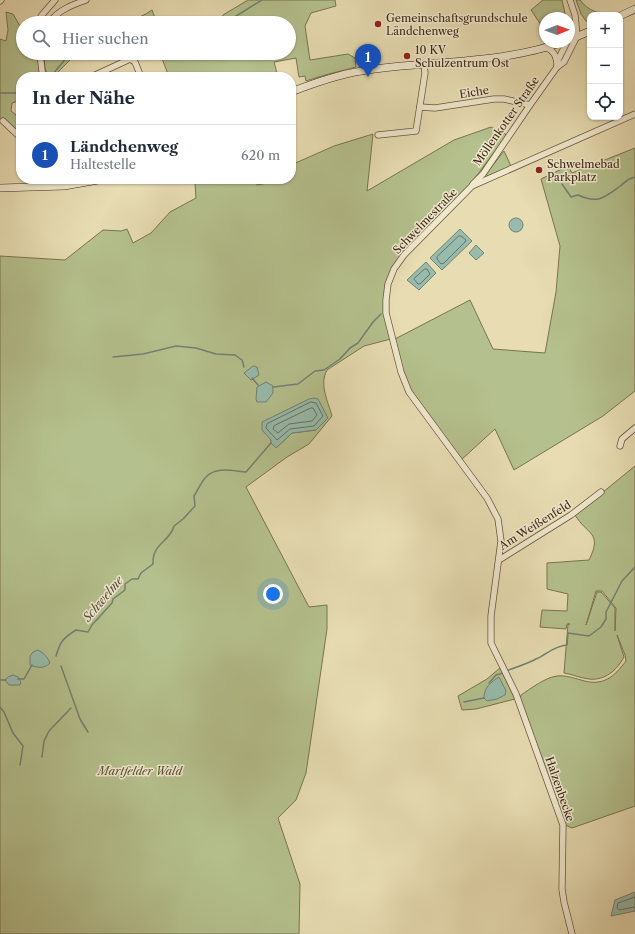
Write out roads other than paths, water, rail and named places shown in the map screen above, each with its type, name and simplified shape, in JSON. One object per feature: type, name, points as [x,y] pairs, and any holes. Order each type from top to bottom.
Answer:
[{"type":"main road","points":[[623,15],[635,9]]},
{"type":"main road","points":[[577,36],[587,32]]},
{"type":"main road","points":[[296,90],[342,75],[375,69],[499,57],[541,48]]},
{"type":"main road","points":[[0,188],[77,184]]},
{"type":"street","points":[[41,16],[55,0]]},
{"type":"street","points":[[55,16],[69,6],[86,0]]},
{"type":"street","points":[[570,0],[575,15],[577,36]]},
{"type":"street","name":"Möllenkotter Straße","points":[[557,64],[564,62],[577,36]]},
{"type":"street","points":[[548,48],[556,56],[557,64]]},
{"type":"street","name":"Möllenkotter Straße","points":[[472,186],[508,138],[557,64],[562,48]]},
{"type":"street","points":[[566,48],[568,53]]},
{"type":"street","points":[[41,60],[43,72]]},
{"type":"street","points":[[102,72],[128,60]]},
{"type":"street","points":[[132,60],[135,62],[139,72]]},
{"type":"street","points":[[378,135],[416,131],[425,73],[424,64]]},
{"type":"street","name":"Eiche","points":[[420,107],[435,108],[494,99],[504,99],[530,105]]},
{"type":"street","name":"Schwelmestraße","points":[[499,560],[501,541],[498,519],[487,498],[409,392],[401,372],[386,313],[388,284],[394,269],[410,248],[472,186],[635,114]]},
{"type":"street","points":[[2,121],[16,134]]},
{"type":"street","points":[[620,446],[622,440],[635,428]]},
{"type":"street","name":"Am Weißenfeld","points":[[527,724],[516,694],[491,643],[490,626],[499,560],[572,515],[601,492]]},
{"type":"street","name":"Halzenbecke","points":[[527,724],[562,825],[562,889],[572,934]]},
{"type":"water","points":[[516,218],[521,220],[523,225],[521,230],[516,232],[511,230],[509,225],[511,220]]},
{"type":"water","points":[[460,229],[472,241],[442,270],[430,258]]},
{"type":"water","points":[[476,245],[484,253],[476,260],[469,253]]},
{"type":"water","points":[[426,262],[436,273],[419,290],[407,280]]},
{"type":"water","points":[[253,366],[257,367],[259,375],[251,380],[244,373]]},
{"type":"water","points":[[266,382],[273,386],[273,393],[266,402],[257,402],[257,387]]},
{"type":"water","points":[[314,398],[318,399],[328,418],[316,430],[292,433],[276,448],[262,430],[262,422]]},
{"type":"water","points":[[38,650],[47,657],[50,663],[43,667],[30,665],[30,656],[33,652]]},
{"type":"water","points":[[13,675],[18,677],[21,682],[20,685],[9,685],[5,680]]},
{"type":"water","points":[[499,677],[506,691],[505,695],[497,699],[487,701],[484,698],[485,691],[491,683]]},
{"type":"water","points":[[635,892],[635,911],[611,916],[615,900]]},
{"type":"waterway","points":[[236,16],[262,0]]},
{"type":"waterway","points":[[55,72],[64,60]]},
{"type":"waterway","points":[[0,93],[16,93]]},
{"type":"waterway","name":"Schwelme","points":[[562,184],[571,197],[578,195],[585,198],[596,199],[605,197],[628,180],[635,177]]},
{"type":"waterway","name":"Schwelme","points":[[273,387],[298,384],[315,371],[324,370],[340,359],[350,348],[358,343],[373,322],[381,314]]},
{"type":"waterway","points":[[113,357],[143,354],[176,346],[196,348],[216,354],[235,355],[242,360],[244,367]]},
{"type":"waterway","points":[[252,378],[258,385]]},
{"type":"waterway","name":"Schwelme","points":[[56,656],[59,647],[68,635],[76,630],[88,632],[92,625],[112,603],[113,599],[125,590],[125,584],[132,579],[138,579],[141,573],[153,564],[155,551],[169,536],[174,526],[195,506],[194,496],[206,477],[215,471],[220,470],[246,472],[271,443]]},
{"type":"waterway","points":[[506,671],[533,661],[558,647],[567,645],[568,633],[589,636],[601,627],[606,619],[606,612],[622,581],[635,567]]},
{"type":"waterway","name":"Schwelme","points":[[18,679],[24,679],[32,665]]},
{"type":"waterway","name":"Schwelme","points":[[61,666],[80,719],[88,732]]},
{"type":"waterway","points":[[489,683],[496,675],[503,673]]},
{"type":"waterway","name":"Schwelme","points":[[0,680],[6,680]]},
{"type":"waterway","points":[[464,702],[484,698]]},
{"type":"waterway","name":"Schwelme","points":[[0,707],[4,712],[13,733],[23,746],[20,765]]},
{"type":"waterway","name":"Schwelme","points":[[42,757],[44,741],[49,731],[71,708]]},
{"type":"place","name":"Gemeinschaftsgrundschule Ländchenweg","points":[[378,24]]},
{"type":"place","name":"10 KV Schulzentrum Ost","points":[[407,56]]},
{"type":"place","name":"Ländchenweg","points":[[368,77]]},
{"type":"place","name":"Schwelmebad Parkplatz","points":[[539,170]]},
{"type":"park label","name":"Martfelder Wald","points":[[140,771]]}]
